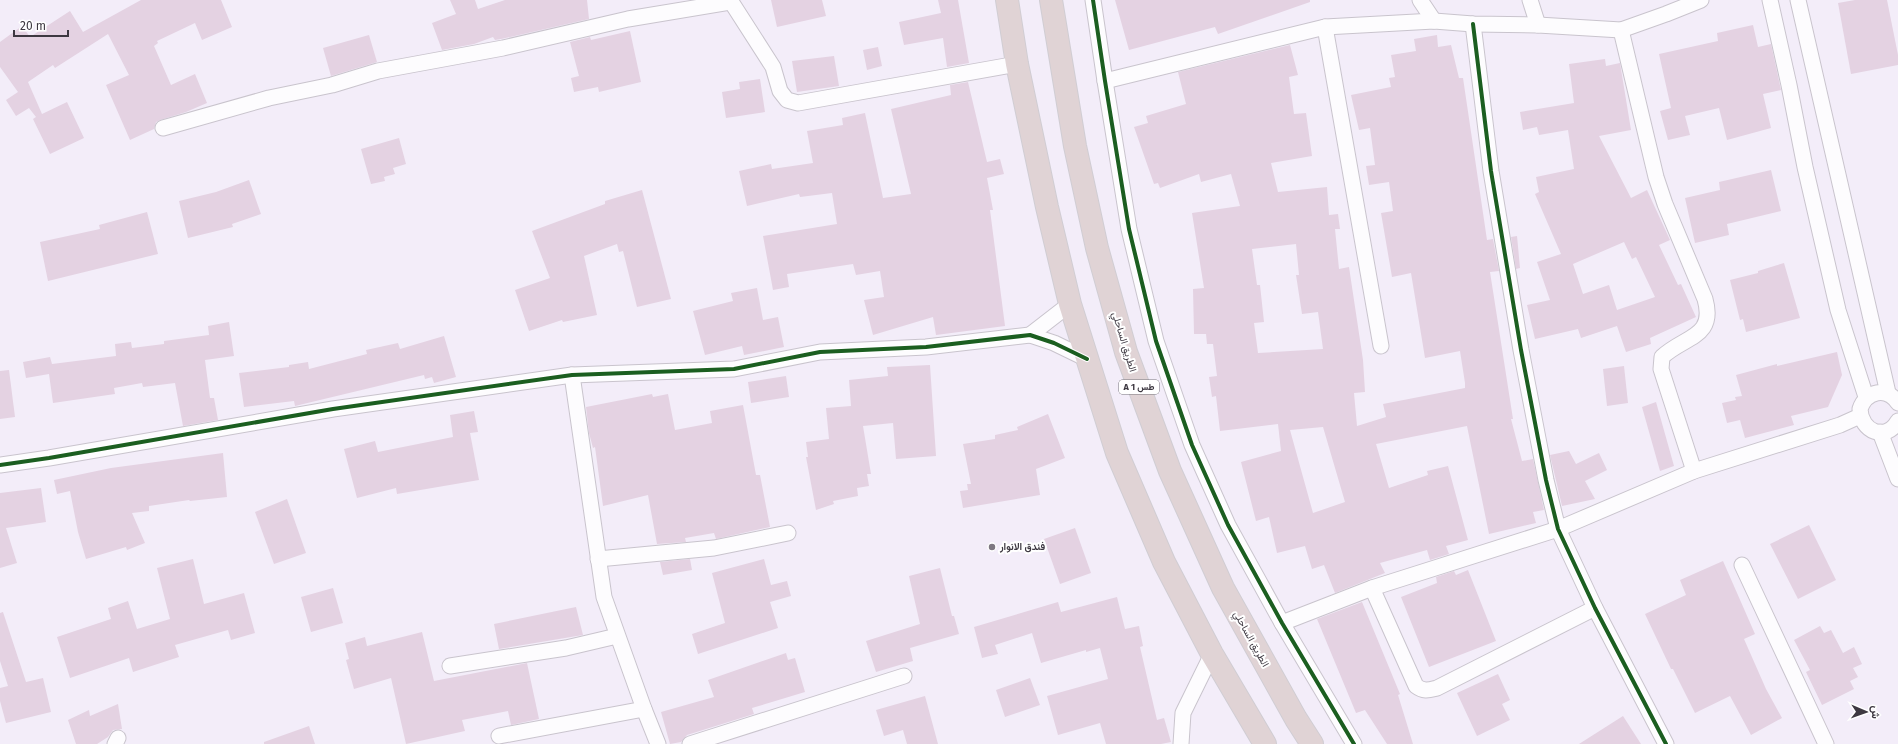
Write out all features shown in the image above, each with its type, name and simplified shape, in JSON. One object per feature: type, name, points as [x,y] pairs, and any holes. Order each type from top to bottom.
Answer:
[{"type":"highway","points":[[1007,0],[1018,64],[1047,208],[1070,304],[1117,453],[1164,562],[1212,654],[1265,744]]},
{"type":"highway","name":"الطريق الساحلي","points":[[1051,0],[1075,146],[1095,241],[1126,352],[1170,471],[1222,588],[1296,719],[1312,744]]},
{"type":"street","points":[[1093,0],[1104,81],[1129,229],[1156,341],[1192,445],[1228,526],[1282,623],[1354,744]]},
{"type":"street","points":[[1420,0],[1434,21]]},
{"type":"street","points":[[1530,0],[1538,25]]},
{"type":"street","points":[[1104,81],[1325,27],[1434,21],[1621,30],[1701,0]]},
{"type":"street","points":[[1770,0],[1805,167],[1838,310],[1866,397]]},
{"type":"street","points":[[1798,0],[1893,398]]},
{"type":"street","points":[[163,128],[269,98],[332,85],[378,71],[503,48],[628,19],[730,1],[751,31],[773,67],[780,91],[787,100],[798,103],[1018,64]]},
{"type":"street","points":[[1473,24],[1491,171],[1546,480],[1558,529],[1595,608],[1666,744]]},
{"type":"street","points":[[1325,27],[1381,346]]},
{"type":"street","points":[[1621,30],[1656,177],[1665,204],[1706,299],[1709,311],[1708,321],[1696,336],[1669,350],[1662,357],[1661,369],[1694,471]]},
{"type":"street","points":[[1030,335],[1070,304]]},
{"type":"street","points":[[0,465],[333,409],[572,374],[734,369],[820,352],[926,347],[1030,335],[1054,343],[1087,359]]},
{"type":"street","points":[[572,374],[604,597],[617,636],[658,744]]},
{"type":"street","points":[[1893,398],[1876,392],[1866,397],[1860,409],[1860,416],[1867,428],[1880,432],[1892,428],[1898,423]]},
{"type":"street","points":[[1282,623],[1372,588],[1558,529],[1694,471],[1833,427],[1860,416]]},
{"type":"street","points":[[1880,432],[1898,479]]},
{"type":"street","points":[[598,559],[714,548],[788,533]]},
{"type":"street","points":[[1742,565],[1826,744]]},
{"type":"street","points":[[1372,588],[1416,686],[1421,690],[1428,691],[1437,688],[1595,608]]},
{"type":"street","points":[[450,666],[566,648],[617,636]]},
{"type":"street","points":[[1181,744],[1183,713],[1212,654]]},
{"type":"street","points":[[690,744],[904,676]]},
{"type":"street","points":[[499,736],[644,709]]},
{"type":"building","points":[[141,0],[221,0],[232,27],[202,40],[195,23],[157,41],[158,43],[154,46],[171,85],[195,74],[207,103],[186,112],[160,120],[156,122],[154,129],[130,140],[106,85],[129,75],[108,34],[55,68],[53,65],[28,82],[42,114],[67,102],[84,138],[50,154],[33,119],[36,117],[29,108],[16,116],[6,100],[18,92],[0,67],[0,42],[22,26],[30,37],[70,11],[83,32]]},
{"type":"building","points":[[450,0],[475,0],[478,9],[505,0],[587,0],[589,19],[501,39],[495,40],[493,37],[474,44],[442,50],[432,23],[456,14]]},
{"type":"building","points":[[771,0],[822,0],[826,16],[777,27]]},
{"type":"building","points":[[938,0],[958,0],[969,63],[947,67],[943,38],[904,45],[899,22],[941,13]]},
{"type":"building","points":[[1115,0],[1310,0],[1310,2],[1218,34],[1215,27],[1129,50]]},
{"type":"building","points":[[1855,0],[1887,0],[1898,55],[1898,65],[1851,74],[1838,3]]},
{"type":"building","points":[[1753,25],[1758,47],[1771,44],[1781,90],[1763,94],[1771,128],[1727,140],[1719,108],[1685,116],[1690,135],[1668,140],[1660,111],[1671,108],[1659,54],[1718,41],[1717,33]]},
{"type":"building","points":[[630,31],[641,82],[599,92],[598,87],[574,92],[571,78],[579,76],[570,42],[590,37],[591,40]]},
{"type":"building","points":[[369,35],[377,62],[331,76],[323,48]]},
{"type":"building","points":[[1437,35],[1438,47],[1451,45],[1459,78],[1463,78],[1487,240],[1493,239],[1499,271],[1490,272],[1513,419],[1511,419],[1522,461],[1533,459],[1544,510],[1533,512],[1536,523],[1489,534],[1467,426],[1376,444],[1389,488],[1428,475],[1427,471],[1448,466],[1468,540],[1446,546],[1449,554],[1430,560],[1427,550],[1380,563],[1385,573],[1335,593],[1324,565],[1312,569],[1305,546],[1277,553],[1269,517],[1256,521],[1241,462],[1281,451],[1278,424],[1220,431],[1216,396],[1212,397],[1209,377],[1217,376],[1213,344],[1207,344],[1206,334],[1194,334],[1193,289],[1204,288],[1192,213],[1240,206],[1231,174],[1201,182],[1199,174],[1160,188],[1158,183],[1154,184],[1134,127],[1148,123],[1146,116],[1186,104],[1178,72],[1290,45],[1298,75],[1289,77],[1294,114],[1306,113],[1312,156],[1271,163],[1278,192],[1327,187],[1329,215],[1338,214],[1340,229],[1335,229],[1339,269],[1349,267],[1363,360],[1365,392],[1354,393],[1357,426],[1386,417],[1383,404],[1465,388],[1460,351],[1425,358],[1411,273],[1392,277],[1381,213],[1393,211],[1389,182],[1369,185],[1366,166],[1375,165],[1370,128],[1359,130],[1351,95],[1391,87],[1389,78],[1395,77],[1391,55],[1416,51],[1414,39]],"holes":[[[1296,244],[1299,275],[1296,275],[1302,314],[1318,312],[1323,349],[1258,353],[1254,323],[1264,322],[1260,285],[1257,285],[1252,249]],[[1323,427],[1345,502],[1313,513],[1290,430]]]},
{"type":"building","points":[[878,47],[882,66],[867,70],[863,50]]},
{"type":"building","points":[[834,56],[839,86],[797,92],[792,61]]},
{"type":"building","points":[[1605,59],[1606,66],[1620,63],[1631,130],[1599,136],[1631,198],[1647,190],[1670,240],[1659,245],[1678,285],[1681,284],[1696,317],[1650,338],[1651,344],[1626,352],[1617,326],[1581,338],[1578,329],[1535,339],[1527,305],[1550,300],[1537,262],[1561,254],[1535,194],[1539,192],[1536,177],[1574,169],[1568,130],[1539,135],[1537,127],[1523,130],[1520,112],[1574,103],[1569,64]],"holes":[[[1624,242],[1632,259],[1636,257],[1655,297],[1617,310],[1609,285],[1583,294],[1573,264]]]},
{"type":"building","points":[[760,79],[765,112],[726,118],[722,92],[740,89],[739,82]]},
{"type":"building","points":[[968,82],[987,162],[1000,159],[1004,174],[987,178],[993,210],[990,210],[1005,326],[936,335],[933,317],[873,335],[864,300],[884,297],[880,271],[856,275],[853,264],[787,274],[789,287],[773,290],[763,236],[837,224],[832,193],[800,197],[799,194],[747,206],[739,171],[771,164],[772,169],[813,163],[807,131],[843,125],[842,118],[865,113],[883,198],[911,194],[891,109],[951,95],[950,85]]},
{"type":"building","points":[[399,138],[406,164],[393,168],[395,174],[384,177],[385,181],[371,184],[361,149]]},
{"type":"building","points":[[1771,170],[1781,211],[1727,224],[1729,235],[1695,243],[1685,198],[1720,190],[1719,182]]},
{"type":"building","points":[[249,180],[261,214],[232,224],[233,227],[188,238],[179,201],[216,192]]},
{"type":"building","points":[[642,190],[671,299],[637,307],[623,251],[619,252],[617,244],[584,256],[597,315],[563,322],[562,320],[529,331],[515,290],[550,278],[532,231],[605,204],[605,201]]},
{"type":"building","points":[[147,212],[158,254],[48,281],[40,242],[100,229],[99,225]]},
{"type":"building","points":[[1517,236],[1520,268],[1516,269],[1511,237]]},
{"type":"building","points":[[1784,263],[1800,318],[1746,332],[1743,319],[1740,320],[1730,280],[1758,273],[1758,271]]},
{"type":"building","points":[[757,288],[763,320],[778,317],[784,347],[744,355],[742,346],[705,355],[693,311],[733,301],[731,293]]},
{"type":"building","points":[[229,322],[234,356],[205,360],[210,398],[214,398],[218,420],[183,426],[175,383],[143,387],[142,383],[114,388],[115,394],[53,403],[49,374],[26,378],[23,362],[50,357],[52,364],[116,356],[115,344],[131,342],[132,348],[164,344],[164,341],[209,335],[208,326]]},
{"type":"building","points":[[444,336],[456,377],[434,383],[432,377],[425,379],[424,375],[295,406],[294,401],[244,407],[239,373],[289,367],[289,365],[308,362],[309,369],[367,354],[366,350],[398,343],[400,349]]},
{"type":"building","points":[[1837,352],[1842,375],[1828,407],[1791,416],[1794,425],[1745,438],[1740,420],[1727,423],[1722,403],[1736,400],[1735,397],[1742,396],[1736,375],[1777,364],[1777,366]]},
{"type":"building","points":[[930,365],[936,456],[896,459],[893,423],[863,426],[871,474],[867,474],[869,486],[857,488],[858,496],[833,501],[834,504],[816,510],[806,457],[808,457],[806,442],[829,439],[826,408],[851,406],[849,380],[888,376],[887,367]]},
{"type":"building","points":[[1624,366],[1628,403],[1607,406],[1603,369]]},
{"type":"building","points":[[9,370],[15,417],[0,419],[0,371]]},
{"type":"building","points":[[786,376],[789,397],[751,403],[748,382]]},
{"type":"building","points":[[652,394],[653,397],[668,394],[675,430],[712,423],[710,411],[743,405],[756,475],[760,475],[770,527],[716,539],[714,533],[685,538],[686,542],[657,544],[648,495],[603,506],[595,447],[593,448],[589,433],[586,407]]},
{"type":"building","points":[[1656,402],[1674,466],[1660,471],[1642,407]]},
{"type":"building","points":[[474,411],[478,432],[470,433],[479,480],[397,494],[396,488],[357,498],[344,449],[375,441],[378,452],[453,437],[450,415]]},
{"type":"building","points":[[1048,414],[1065,458],[1036,469],[1040,495],[963,508],[960,491],[968,490],[967,484],[971,484],[963,444],[995,439],[995,435],[1018,430],[1017,427]]},
{"type":"building","points":[[1569,451],[1576,464],[1599,453],[1607,470],[1585,481],[1595,499],[1562,506],[1550,455]]},
{"type":"building","points":[[223,453],[227,497],[189,500],[149,506],[149,511],[132,513],[145,543],[127,550],[126,547],[86,559],[78,532],[70,491],[57,494],[54,480],[111,468]]},
{"type":"building","points":[[41,488],[46,522],[6,528],[17,563],[0,568],[0,493]]},
{"type":"building","points":[[287,499],[306,553],[274,564],[255,512]]},
{"type":"building","points":[[1809,525],[1836,580],[1798,599],[1770,544]]},
{"type":"building","points":[[1075,528],[1091,573],[1060,584],[1044,539]]},
{"type":"building","points":[[193,559],[204,604],[244,593],[255,633],[231,640],[228,630],[175,645],[179,657],[133,672],[129,658],[70,678],[57,637],[111,619],[108,608],[128,601],[137,629],[170,619],[157,568]]},
{"type":"building","points":[[690,559],[692,570],[663,575],[660,562]]},
{"type":"building","points":[[764,559],[771,585],[787,581],[791,596],[770,602],[778,628],[698,654],[692,634],[725,623],[712,573]]},
{"type":"building","points":[[1723,561],[1755,634],[1744,639],[1766,689],[1782,718],[1751,735],[1730,696],[1695,713],[1673,669],[1671,669],[1645,614],[1686,595],[1680,580]]},
{"type":"building","points":[[940,568],[952,616],[954,616],[959,634],[910,648],[913,661],[876,672],[866,641],[920,624],[909,576]]},
{"type":"building","points":[[1468,570],[1496,641],[1429,667],[1401,597],[1437,583],[1436,577],[1454,571],[1456,575]]},
{"type":"building","points":[[333,588],[343,623],[311,632],[301,597]]},
{"type":"building","points":[[1117,597],[1125,629],[1139,626],[1143,646],[1140,647],[1157,720],[1164,718],[1171,742],[1161,744],[1106,744],[1100,723],[1058,735],[1047,696],[1108,679],[1100,648],[1086,652],[1086,650],[1041,663],[1032,633],[995,645],[998,654],[982,658],[974,627],[1058,602],[1061,612]]},
{"type":"building","points":[[1362,602],[1400,694],[1398,695],[1413,744],[1387,744],[1365,710],[1356,713],[1317,619]]},
{"type":"building","points":[[576,607],[583,635],[499,649],[494,624]]},
{"type":"building","points":[[3,612],[26,682],[43,678],[51,712],[6,723],[0,701],[0,688],[8,686],[0,661],[0,613]]},
{"type":"building","points":[[1820,626],[1824,633],[1831,630],[1843,653],[1854,647],[1862,664],[1853,668],[1858,677],[1850,681],[1854,689],[1822,705],[1806,672],[1810,670],[1794,640]]},
{"type":"building","points":[[422,632],[434,681],[527,663],[539,719],[511,725],[508,711],[462,720],[465,731],[406,744],[391,678],[354,689],[346,660],[349,659],[345,643],[365,637],[367,646]]},
{"type":"building","points":[[786,653],[788,660],[795,658],[805,692],[752,708],[754,714],[687,735],[681,742],[670,744],[661,712],[714,697],[708,680]]},
{"type":"building","points":[[1498,674],[1510,700],[1502,704],[1510,720],[1477,736],[1457,693]]},
{"type":"building","points":[[1030,678],[1040,705],[1005,717],[996,690]]},
{"type":"building","points":[[925,696],[938,744],[907,744],[903,730],[884,736],[876,710]]},
{"type":"building","points":[[118,704],[122,729],[113,730],[108,737],[97,744],[76,744],[68,720],[89,710],[90,716]]},
{"type":"building","points":[[1623,716],[1641,744],[1579,744]]},
{"type":"building","points":[[309,726],[315,744],[264,744],[264,742]]},
{"type":"cycle path","points":[[1093,0],[1129,229],[1156,341],[1192,445],[1228,525],[1282,623],[1354,744]]},
{"type":"cycle path","points":[[1473,24],[1491,171],[1521,350],[1546,480],[1558,529],[1595,608],[1666,744]]},
{"type":"cycle path","points":[[0,465],[49,458],[333,409],[572,375],[734,369],[820,352],[926,347],[1030,335],[1054,343],[1087,359]]},
{"type":"place","name":"فندق الانوار","points":[[992,547]]}]
